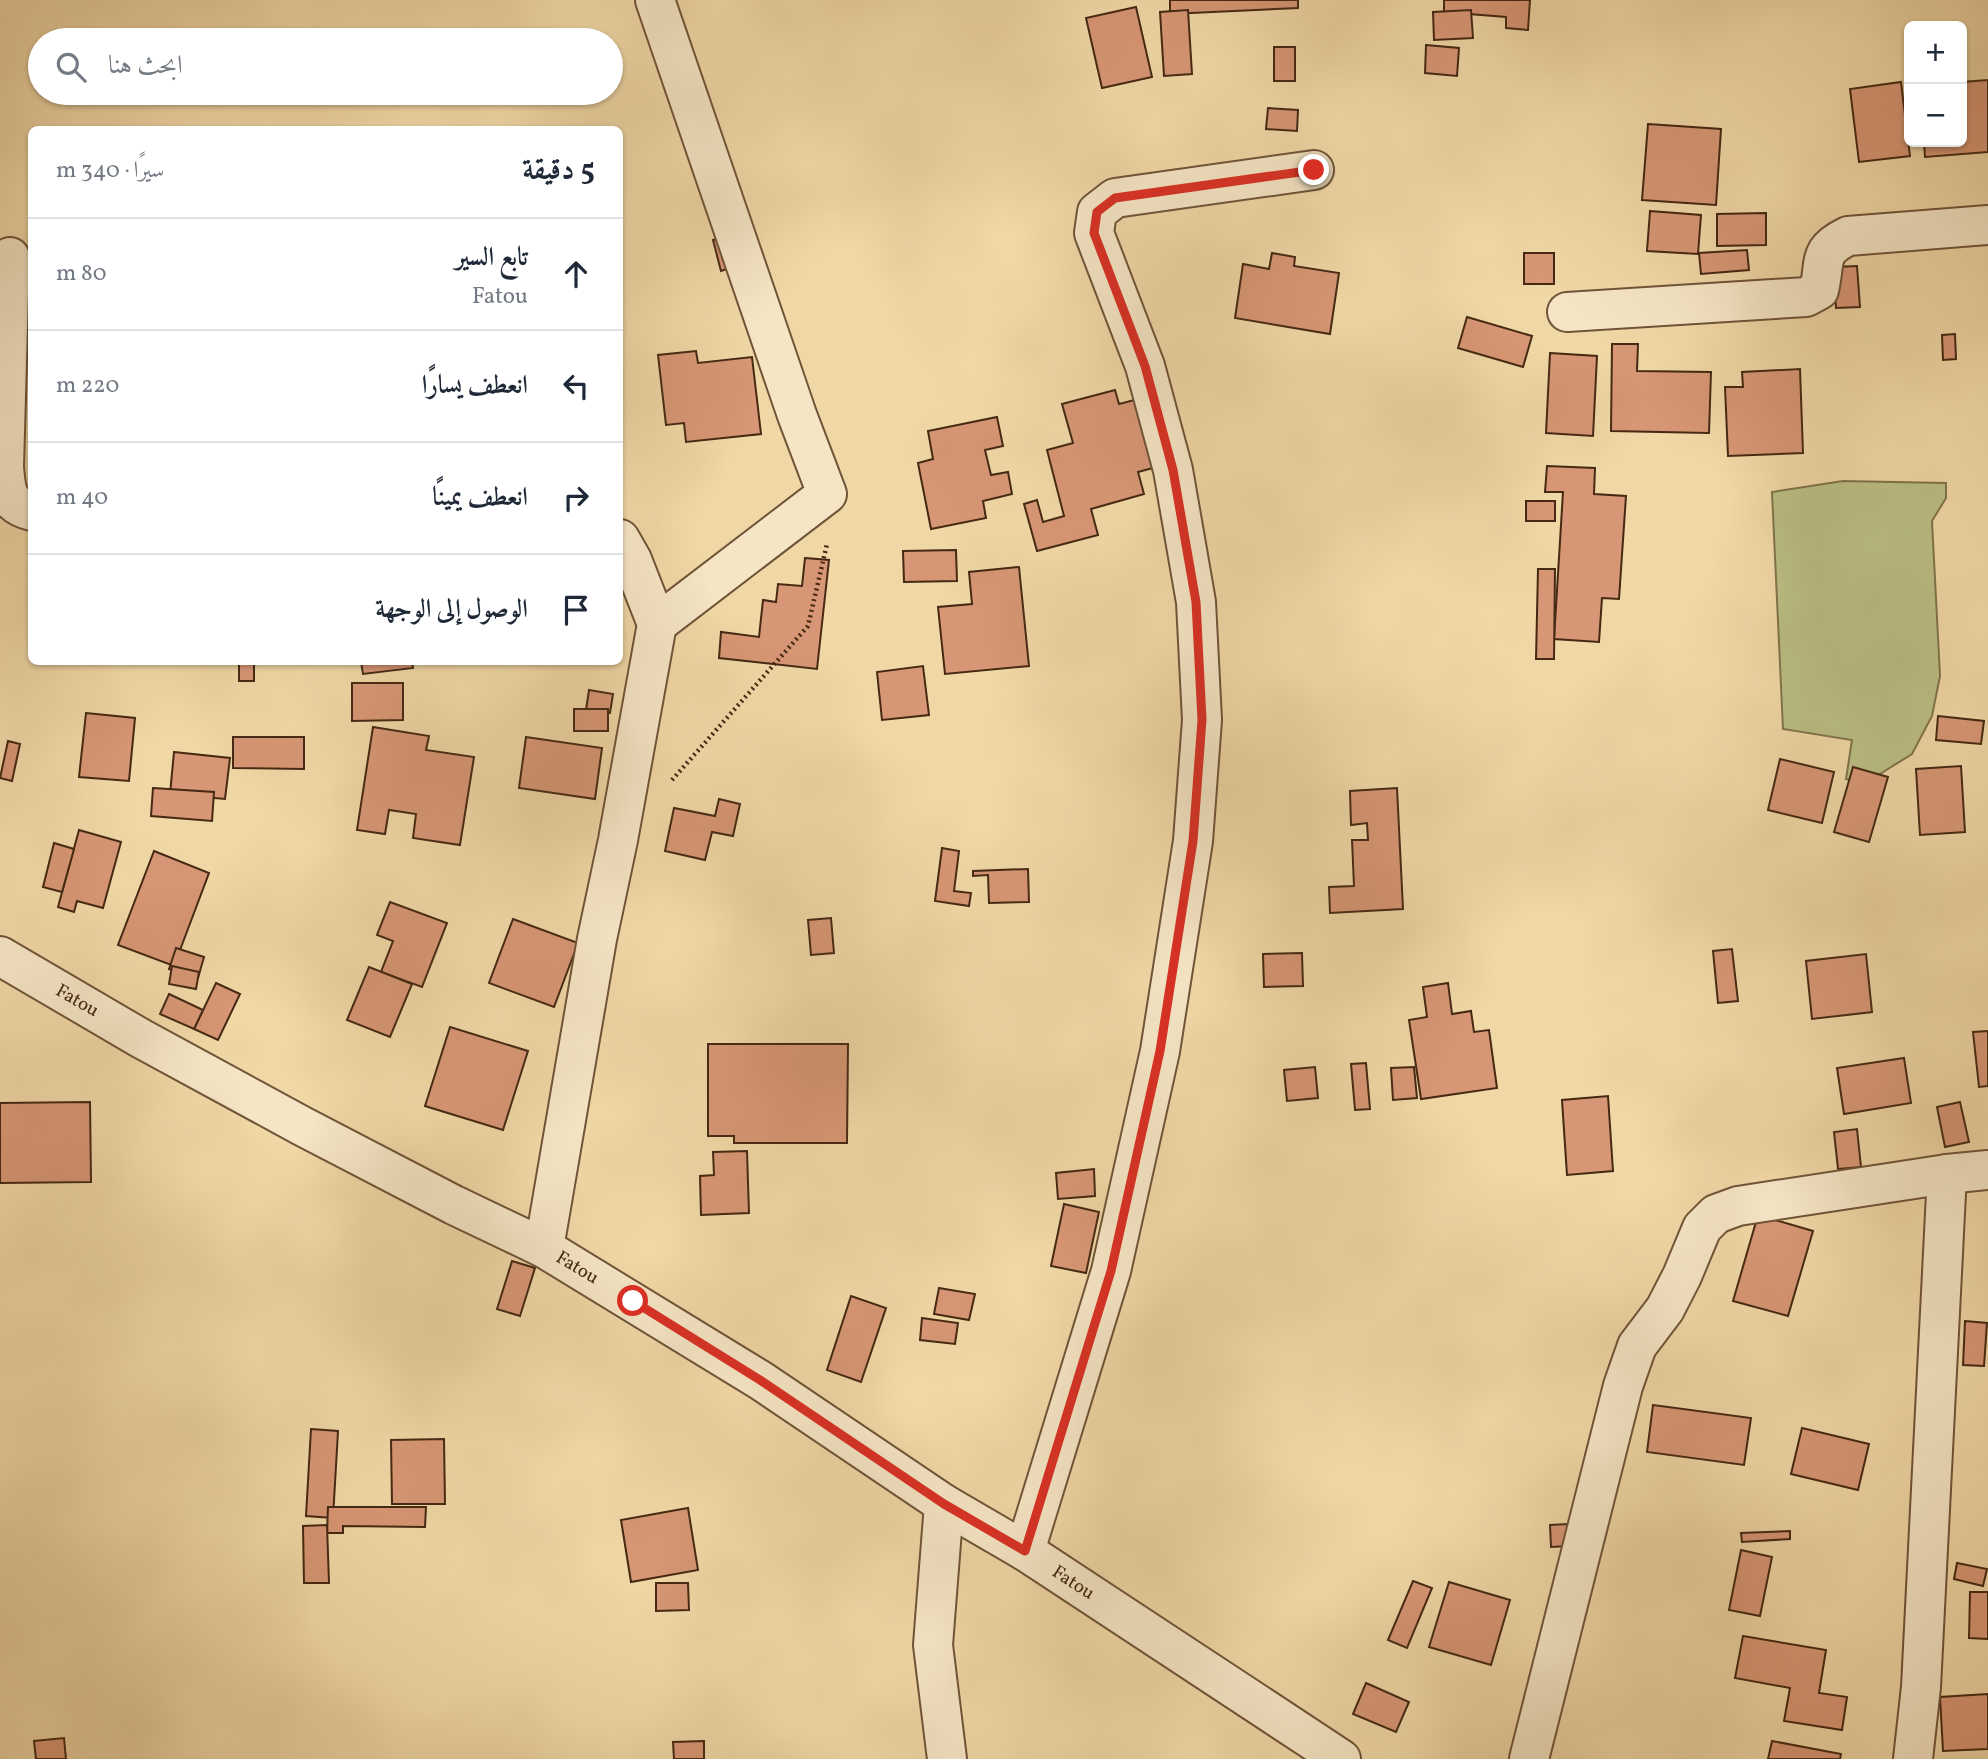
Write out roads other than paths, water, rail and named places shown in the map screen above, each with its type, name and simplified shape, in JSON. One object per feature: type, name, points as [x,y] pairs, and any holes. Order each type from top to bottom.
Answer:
[{"type":"street","points":[[655,0],[797,415],[827,494],[657,624]]},
{"type":"street","points":[[1025,1551],[1111,1271],[1160,1051],[1193,841],[1202,720],[1196,602],[1173,470],[1145,366],[1094,233],[1097,212],[1115,198],[1314,170]]},
{"type":"street","points":[[1567,312],[1806,297],[1819,290],[1825,253],[1834,242],[1848,236],[1988,225]]},
{"type":"street","points":[[14,257],[4,467],[6,492],[19,508],[28,511]]},
{"type":"street","points":[[544,1248],[597,939],[618,841],[657,624],[632,560],[623,544]]},
{"type":"street","name":"Fatou","points":[[0,956],[142,1039],[302,1126],[454,1205],[544,1248],[760,1380],[944,1504],[1025,1551],[1341,1759]]},
{"type":"street","points":[[1529,1759],[1623,1386],[1637,1346],[1665,1309],[1702,1228],[1716,1214],[1738,1206],[1988,1170]]},
{"type":"street","points":[[1913,1759],[1921,1687],[1947,1174]]},
{"type":"street","points":[[944,1504],[933,1645],[947,1759]]}]
